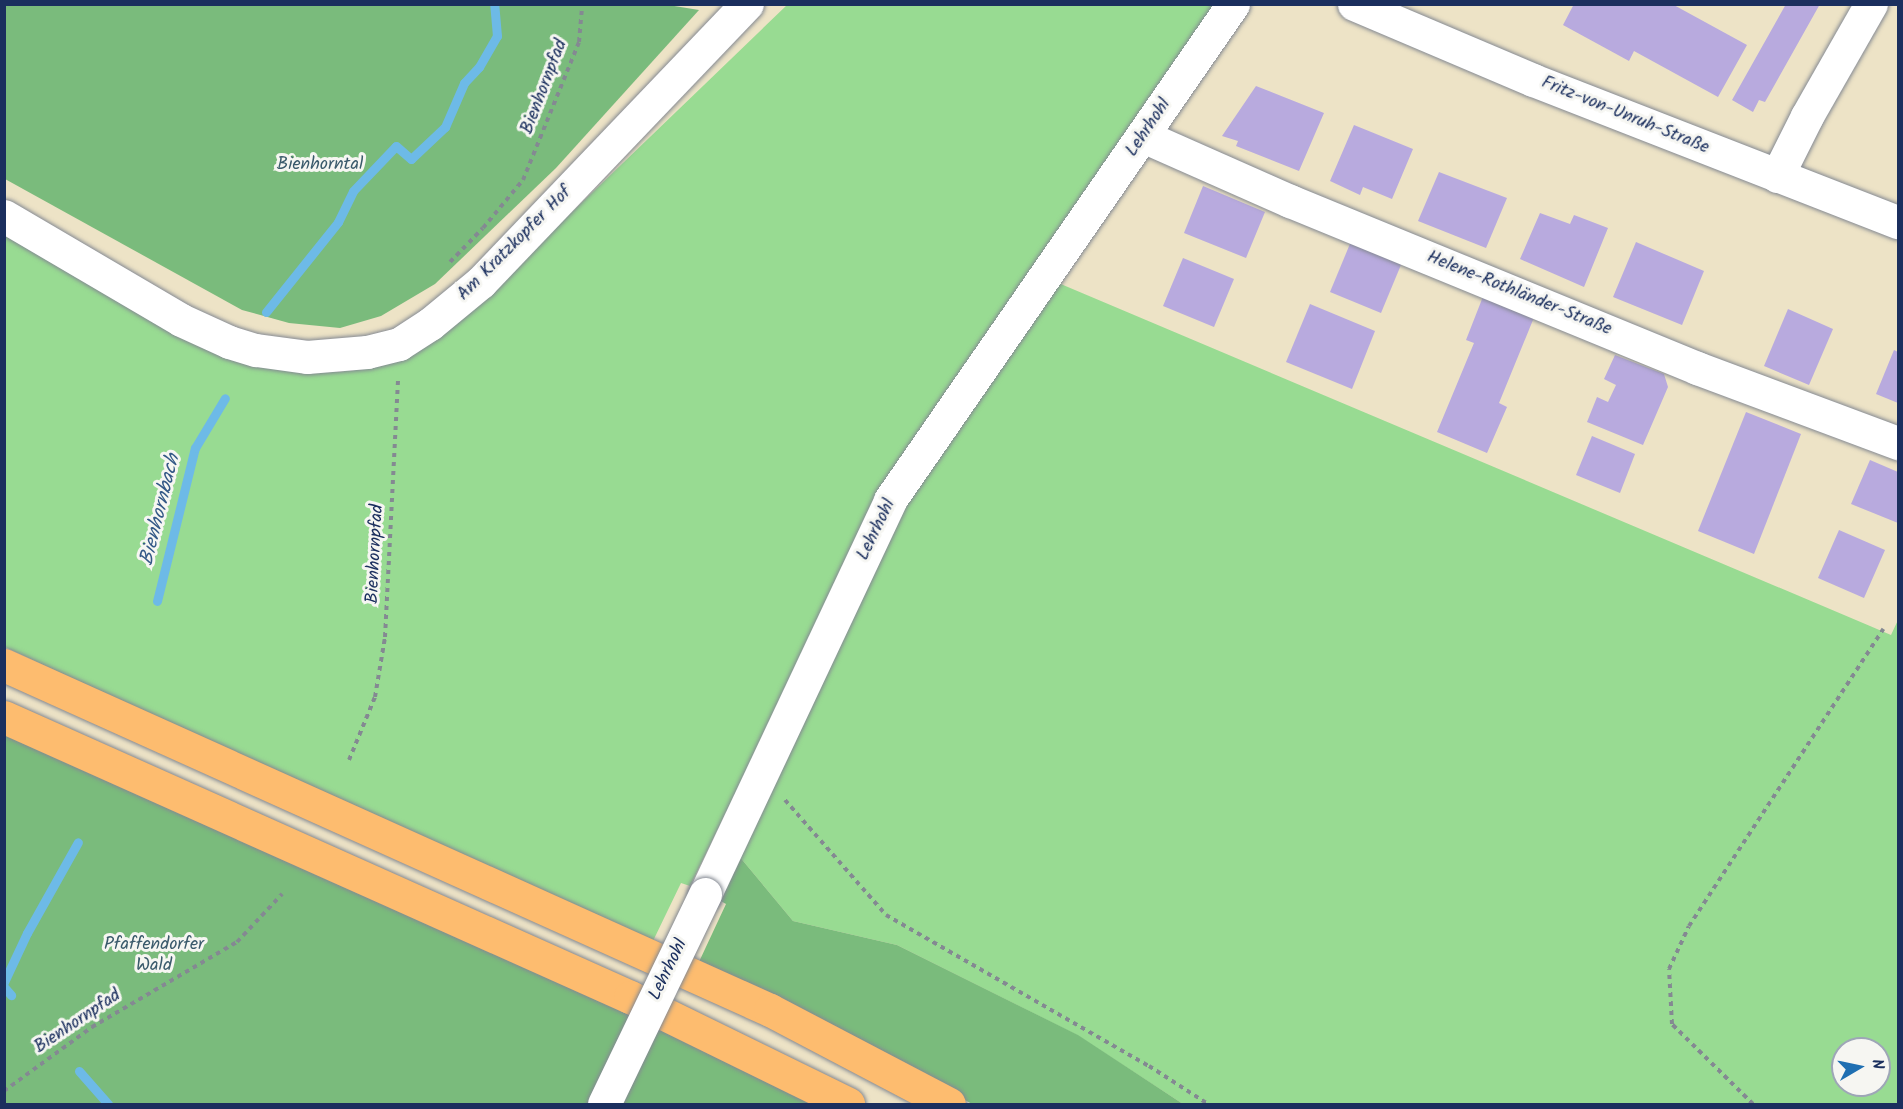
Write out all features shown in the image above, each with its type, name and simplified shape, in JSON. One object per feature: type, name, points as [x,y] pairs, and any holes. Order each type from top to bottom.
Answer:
[{"type":"highway","points":[[4,665],[770,1010],[949,1104]]},
{"type":"highway","points":[[4,717],[630,996],[848,1104]]},
{"type":"street","name":"Am Kratzkopfer Hof","points":[[4,216],[181,320],[230,342],[256,350],[307,357],[346,355],[399,344],[430,324],[481,282],[747,4]]},
{"type":"street","name":"Lehrhohl","points":[[604,1104],[890,500],[1233,4]]},
{"type":"street","name":"Fritz-von-Unruh-Straße","points":[[1354,4],[1533,80],[1899,222]]},
{"type":"street","points":[[1777,176],[1807,116],[1871,4]]},
{"type":"street","name":"Helene-Rothländer-Straße","points":[[1143,136],[1290,201],[1697,368],[1899,443]]},
{"type":"path","name":"Bienhornpfad","points":[[447,266],[483,228],[523,180],[579,42],[582,4]]},
{"type":"path","name":"Bienhornpfad","points":[[350,760],[375,698],[385,637],[399,344]]},
{"type":"path","points":[[1753,1104],[1672,1024],[1669,969],[1689,926],[1883,629]]},
{"type":"path","points":[[761,772],[886,915],[1149,1066],[1208,1104]]},
{"type":"path","name":"Bienhornpfad","points":[[4,1091],[92,1027],[237,942],[282,894]]},
{"type":"green space","name":"Bienhorntal","points":[[662,4],[699,10],[556,168],[435,284],[381,316],[340,328],[289,323],[242,310],[5,179],[5,5]]},
{"type":"green space","points":[[787,5],[1214,5],[1005,309],[732,800],[690,886],[681,883],[653,941],[312,791],[5,647],[5,230],[300,371],[338,372],[372,368],[407,356],[490,291]]},
{"type":"green space","points":[[1056,282],[1891,635],[1898,620],[1898,1104],[1183,1104],[1077,1035],[897,945],[793,921],[739,856],[896,508]]},
{"type":"green space","name":"Pfaffendorfer Wald","points":[[5,726],[825,1104],[5,1104]]},
{"type":"green space","points":[[739,856],[793,921],[897,945],[1078,1035],[1183,1104],[972,1104],[911,1070],[698,964],[726,904],[719,900]]},
{"type":"building","points":[[1574,4],[1672,4],[1747,45],[1718,97],[1634,51],[1629,61],[1563,25]]},
{"type":"building","points":[[1786,4],[1820,4],[1765,102],[1759,100],[1753,112],[1732,100]]},
{"type":"building","points":[[1256,86],[1324,113],[1299,171],[1236,146],[1238,141],[1222,136]]},
{"type":"building","points":[[1354,125],[1413,149],[1392,199],[1363,187],[1360,195],[1330,181]]},
{"type":"building","points":[[1439,172],[1507,198],[1486,248],[1418,221]]},
{"type":"building","points":[[1203,186],[1265,212],[1246,258],[1184,233]]},
{"type":"building","points":[[1540,213],[1570,224],[1574,215],[1608,228],[1584,287],[1520,259]]},
{"type":"building","points":[[1352,239],[1403,260],[1381,313],[1330,292]]},
{"type":"building","points":[[1636,242],[1704,271],[1682,325],[1613,297]]},
{"type":"building","points":[[1183,258],[1234,279],[1214,327],[1163,306]]},
{"type":"building","points":[[1484,294],[1535,315],[1499,403],[1507,407],[1487,453],[1437,432],[1474,343],[1466,340]]},
{"type":"building","points":[[1310,304],[1375,331],[1352,389],[1286,362]]},
{"type":"building","points":[[1788,309],[1833,329],[1809,385],[1764,366]]},
{"type":"building","points":[[1894,350],[1898,352],[1898,403],[1876,394]]},
{"type":"building","points":[[1615,355],[1664,374],[1668,387],[1643,445],[1587,422],[1597,397],[1608,402],[1616,385],[1604,379]]},
{"type":"building","points":[[1746,412],[1801,434],[1754,554],[1698,531]]},
{"type":"building","points":[[1592,436],[1635,454],[1620,493],[1576,475]]},
{"type":"building","points":[[1870,460],[1898,472],[1898,523],[1851,504]]},
{"type":"building","points":[[1839,530],[1885,550],[1864,598],[1818,578]]},
{"type":"waterway","name":"Bienhornbach","points":[[266,312],[338,222],[353,191],[396,146],[411,159],[445,127],[464,83],[479,67],[497,36],[494,4]]},
{"type":"waterway","name":"Bienhornbach","points":[[157,601],[195,448],[225,398]]},
{"type":"waterway","name":"Bienhornbach","points":[[4,982],[27,933],[78,842]]},
{"type":"waterway","points":[[4,987],[11,995]]},
{"type":"waterway","points":[[79,1071],[108,1104]]}]
